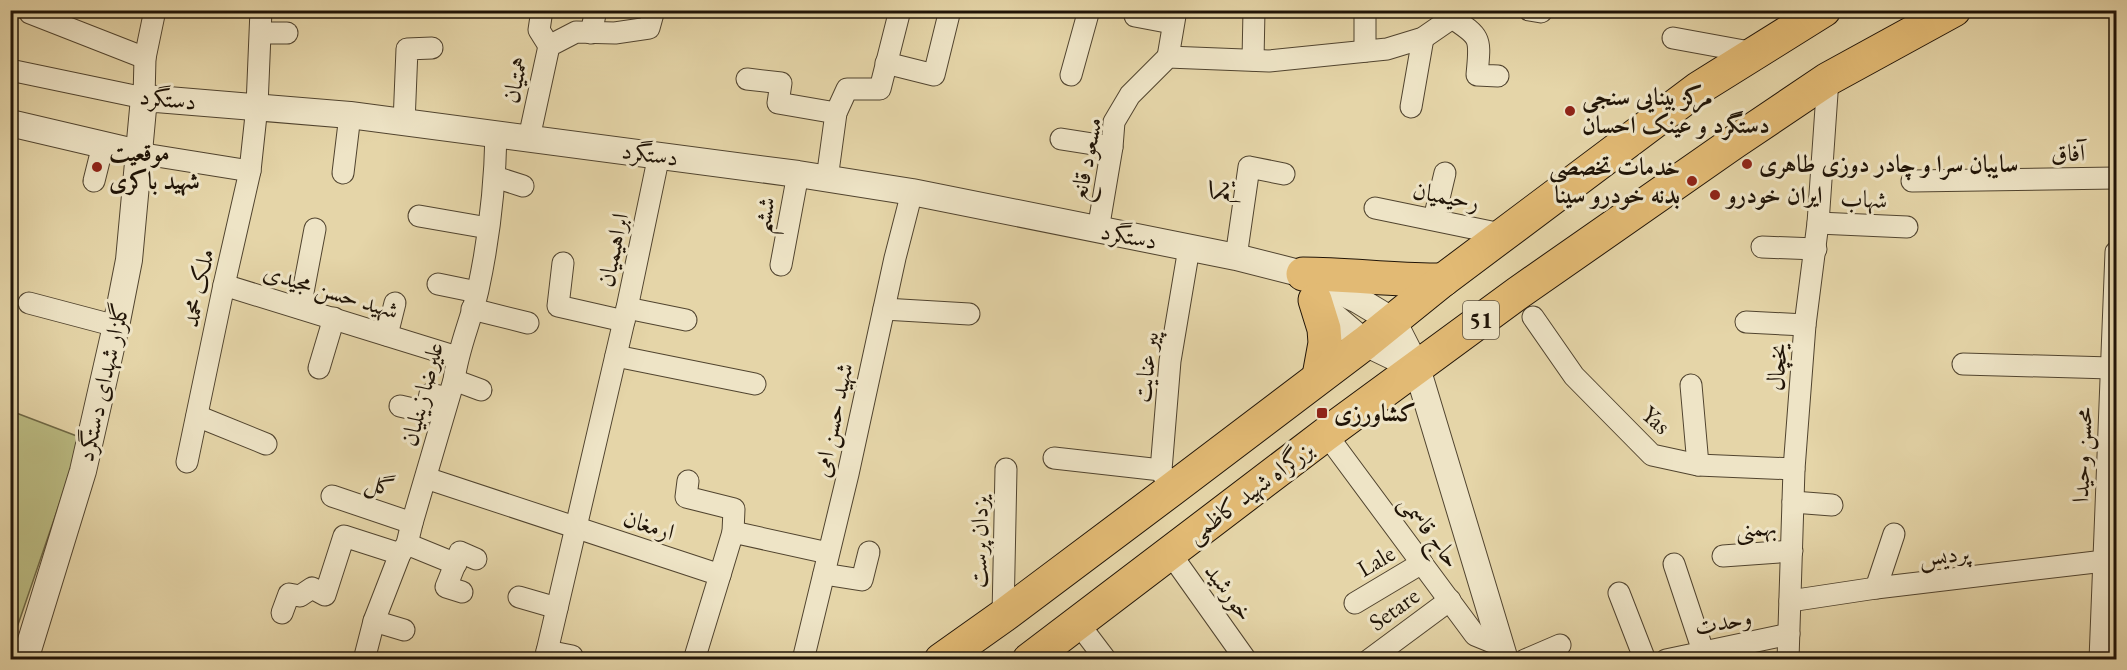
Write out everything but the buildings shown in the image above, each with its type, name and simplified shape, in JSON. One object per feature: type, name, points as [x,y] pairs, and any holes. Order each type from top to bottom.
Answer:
[{"type":"highway","name":"بزرگراه شهید کاظمی","points":[[941,660],[1003,616],[1166,480],[1365,344],[1443,280],[1699,88],[1824,10]]},
{"type":"highway","name":"بزرگراه شهید کاظمی","points":[[1029,660],[1326,434],[1518,293],[1828,79],[1954,10]]},
{"type":"highway","points":[[1319,376],[1325,344],[1324,329],[1301,281],[1349,274],[1408,281],[1443,280]]},
{"type":"street","points":[[29,10],[30,13],[145,58]]},
{"type":"street","points":[[144,98],[145,58],[155,10]]},
{"type":"street","name":"ملک محمد","points":[[187,462],[250,171],[257,106],[261,10]]},
{"type":"street","points":[[542,10],[539,30],[549,46]]},
{"type":"street","points":[[591,33],[596,10]]},
{"type":"street","name":"همتیان","points":[[529,138],[549,46],[576,32],[615,33],[649,28],[654,10]]},
{"type":"street","points":[[827,179],[836,113],[847,89],[880,89],[900,10]]},
{"type":"street","points":[[886,63],[934,75],[950,10]]},
{"type":"street","points":[[1071,75],[1089,10]]},
{"type":"street","points":[[1253,60],[1254,10]]},
{"type":"street","points":[[1365,10],[1365,51]]},
{"type":"street","points":[[1135,16],[1174,17],[1168,57],[1269,61],[1387,48],[1423,38],[1454,14],[1473,32],[1479,46],[1477,75],[1498,76]]},
{"type":"street","points":[[261,33],[287,33]]},
{"type":"street","points":[[1411,107],[1423,38]]},
{"type":"street","points":[[1673,38],[1755,53]]},
{"type":"street","points":[[404,123],[407,48],[432,48]]},
{"type":"street","name":"مسعود قانع","points":[[1098,230],[1114,122],[1131,94],[1168,57]]},
{"type":"street","name":"دستگرد","points":[[10,70],[144,98],[350,115],[798,174],[912,192],[1236,257],[1358,300],[1393,321]]},
{"type":"street","points":[[747,79],[781,83],[778,103],[836,113]]},
{"type":"street","name":"یخچال","points":[[1788,660],[1794,470],[1805,325],[1816,249],[1828,79]]},
{"type":"street","name":"گلزار شهدای دستگرد","points":[[25,660],[83,471],[116,326],[129,260],[144,98]]},
{"type":"street","points":[[343,173],[350,115]]},
{"type":"street","points":[[10,123],[138,153],[250,171]]},
{"type":"street","name":"علیرضا زینلیان","points":[[364,660],[374,621],[406,540],[426,478],[451,389],[457,357],[475,300],[495,177],[496,134]]},
{"type":"street","points":[[1061,139],[1112,147]]},
{"type":"street","points":[[94,181],[103,145]]},
{"type":"street","name":"ابراهیمیان","points":[[546,655],[616,356],[659,155]]},
{"type":"street","name":"یکم","points":[[1236,257],[1249,167],[1284,174]]},
{"type":"street","points":[[1434,219],[1445,173]]},
{"type":"street","name":"ششم","points":[[781,265],[798,174]]},
{"type":"street","points":[[495,177],[523,186]]},
{"type":"street","name":"آفاق","points":[[1912,181],[2116,178]]},
{"type":"street","name":"شهید حسن امی","points":[[803,660],[912,192]]},
{"type":"street","name":"رحیمیان","points":[[1376,208],[1506,235]]},
{"type":"street","points":[[419,216],[488,228]]},
{"type":"street","name":"شهاب","points":[[1818,223],[1907,227]]},
{"type":"street","points":[[300,308],[315,229]]},
{"type":"street","points":[[1762,247],[1816,249]]},
{"type":"street","name":"پیر عنایت","points":[[1166,480],[1170,361],[1189,248]]},
{"type":"street","name":"محسن وحیدا","points":[[2100,660],[2104,561],[2111,506],[2116,252]]},
{"type":"street","points":[[563,263],[558,306],[686,320]]},
{"type":"street","name":"دستگرد","points":[[1301,281],[1365,344],[1417,368]]},
{"type":"street","points":[[438,284],[528,323]]},
{"type":"street","name":"شهید حسن مجیدی","points":[[224,285],[457,357]]},
{"type":"street","points":[[29,303],[116,326]]},
{"type":"street","points":[[387,335],[395,303]]},
{"type":"street","points":[[884,309],[969,315]]},
{"type":"street","name":"Yas","points":[[1533,317],[1575,376],[1652,455],[1698,465],[1794,470]]},
{"type":"street","points":[[319,368],[334,318]]},
{"type":"street","points":[[1393,321],[1417,368],[1503,653]]},
{"type":"street","points":[[1746,322],[1805,325]]},
{"type":"street","points":[[616,356],[755,384]]},
{"type":"street","points":[[1963,364],[2113,356]]},
{"type":"street","points":[[1692,384],[1698,465]]},
{"type":"street","points":[[400,406],[426,412],[430,394],[451,389],[481,390]]},
{"type":"street","points":[[196,416],[266,444]]},
{"type":"street","name":"حاج قاسمی","points":[[1326,434],[1475,635],[1503,653]]},
{"type":"street","points":[[1054,458],[1166,480]]},
{"type":"street","name":"یزدان پرست","points":[[1003,616],[1006,469]]},
{"type":"street","name":"ارمغان","points":[[426,478],[720,575]]},
{"type":"street","points":[[687,481],[686,497],[735,509],[733,532],[694,660]]},
{"type":"street","name":"گل","points":[[332,496],[406,540]]},
{"type":"street","points":[[1793,502],[1832,505]]},
{"type":"street","points":[[733,532],[826,564],[862,580],[869,552]]},
{"type":"street","points":[[1876,588],[1894,534]]},
{"type":"street","points":[[282,613],[289,594],[300,596],[312,588],[325,595],[344,536],[406,540],[466,561],[446,587],[462,592]]},
{"type":"street","name":"بهمنی","points":[[1723,556],[1792,551]]},
{"type":"street","name":"خورشید","points":[[1170,553],[1246,660]]},
{"type":"street","name":"پردیس","points":[[1790,601],[1876,588],[2104,561]]},
{"type":"street","name":"Lale","points":[[1355,603],[1422,563]]},
{"type":"street","points":[[1674,564],[1703,651]]},
{"type":"street","points":[[1619,593],[1645,660]]},
{"type":"street","points":[[519,597],[557,608]]},
{"type":"street","name":"Setare","points":[[1369,660],[1450,600]]},
{"type":"street","points":[[374,621],[404,630]]},
{"type":"street","points":[[1078,623],[1106,660]]},
{"type":"street","name":"وحدت","points":[[1666,660],[1789,634]]},
{"type":"street","points":[[1525,660],[1560,645]]},
{"type":"street","points":[[546,655],[572,656]]},
{"type":"green space","points":[[11,411],[82,438],[11,645]]},
{"type":"place","name":"مرکز بینایی سنجی دستگرد و عینک احسان","points":[[1570,111]]},
{"type":"place","name":"سایبان سرا و چادر دوزی طاهری","points":[[1747,164]]},
{"type":"place","name":"موقعیت شهید باکری","points":[[97,167]]},
{"type":"place","name":"خدمات تخصصی بدنه خودرو سینا","points":[[1692,181]]},
{"type":"place","name":"ايران خودرو","points":[[1715,195]]},
{"type":"place","name":"کشاورزی","points":[[1322,413]]}]
